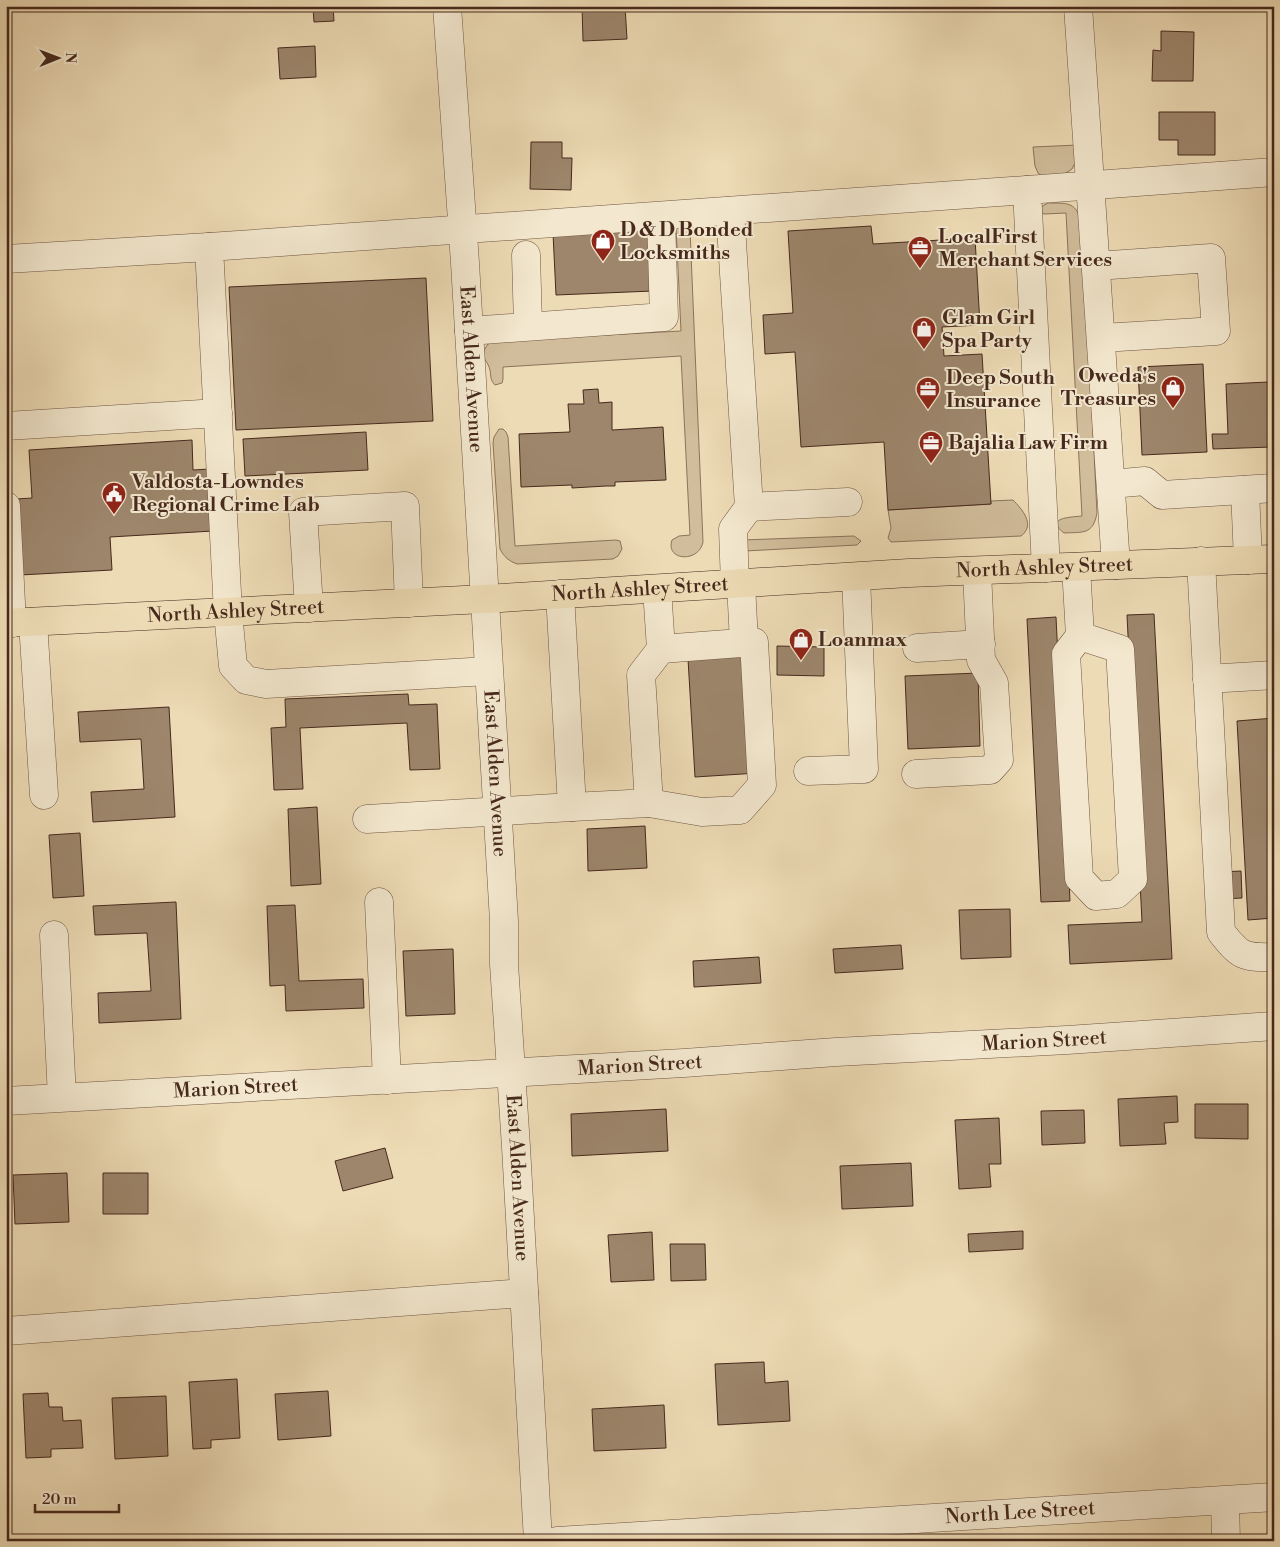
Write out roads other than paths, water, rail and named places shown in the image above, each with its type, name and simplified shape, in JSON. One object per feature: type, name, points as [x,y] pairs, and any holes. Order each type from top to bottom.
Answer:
[{"type":"main road","name":"North Ashley Street","points":[[17,623],[484,599],[856,577],[1261,559]]},
{"type":"street","name":"East Alden Avenue","points":[[448,6],[504,921],[504,964],[538,1541]]},
{"type":"street","points":[[1078,6],[1116,565]]},
{"type":"street","points":[[6,258],[209,247],[661,217],[1274,172]]},
{"type":"street","points":[[1027,190],[1046,568]]},
{"type":"street","points":[[730,211],[750,507],[733,529],[744,642]]},
{"type":"street","points":[[469,330],[664,317],[661,217]]},
{"type":"street","points":[[209,247],[228,612],[233,666],[246,680],[266,684],[488,671]]},
{"type":"street","points":[[526,255],[528,326]]},
{"type":"street","points":[[1096,266],[1211,258],[1216,331],[1102,338]]},
{"type":"street","points":[[6,426],[218,413]]},
{"type":"street","points":[[1111,484],[1145,481],[1162,495],[1274,488]]},
{"type":"street","points":[[1245,490],[1261,559]]},
{"type":"street","points":[[750,507],[848,502]]},
{"type":"street","points":[[6,506],[17,623],[44,795]]},
{"type":"street","points":[[309,608],[303,512],[405,506],[410,603]]},
{"type":"street","points":[[1201,562],[1221,932],[1234,949],[1250,958],[1274,957]]},
{"type":"street","points":[[1076,567],[1080,636],[1066,654],[1079,878],[1096,896],[1117,894],[1133,879],[1120,648],[1080,636]]},
{"type":"street","points":[[916,774],[990,770],[999,760],[994,683],[982,660],[977,571]]},
{"type":"street","points":[[808,771],[864,769],[856,577]]},
{"type":"street","points":[[649,803],[642,675],[661,648],[657,589]]},
{"type":"street","points":[[560,594],[572,806]]},
{"type":"street","points":[[367,819],[649,803],[702,812],[740,810],[762,785],[754,642],[661,648]]},
{"type":"street","points":[[917,648],[981,644]]},
{"type":"street","points":[[1207,679],[1274,674]]},
{"type":"street","points":[[379,902],[387,1080]]},
{"type":"street","points":[[54,935],[62,1097]]},
{"type":"street","name":"Marion Street","points":[[6,1101],[684,1063],[1274,1026]]},
{"type":"street","points":[[6,1331],[524,1293]]},
{"type":"street","name":"North Lee Street","points":[[557,1541],[1274,1497]]},
{"type":"street","points":[[1225,1501],[1226,1541]]},
{"type":"place","name":"D & D Bonded Locksmiths","points":[[603,262]]},
{"type":"place","name":"LocalFirst Merchant Services","points":[[920,269]]},
{"type":"place","name":"Glam Girl Spa Party","points":[[924,350]]},
{"type":"place","name":"Oweda's Treasures","points":[[1173,409]]},
{"type":"place","name":"Deep South Insurance","points":[[928,410]]},
{"type":"place","name":"Bajalia Law Firm","points":[[931,464]]},
{"type":"place","name":"Valdosta-Lowndes Regional Crime Lab","points":[[114,515]]},
{"type":"place","name":"Loanmax","points":[[801,661]]}]
